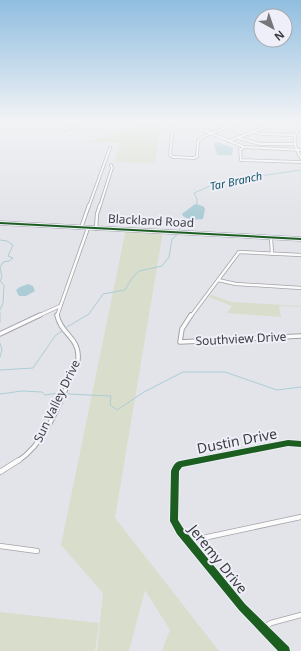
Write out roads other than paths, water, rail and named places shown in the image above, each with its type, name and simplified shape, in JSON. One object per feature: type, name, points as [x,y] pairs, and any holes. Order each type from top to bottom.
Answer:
[{"type":"street","points":[[81,228],[108,152]]},
{"type":"street","points":[[170,152],[170,155],[173,157],[197,156],[197,152]]},
{"type":"street","points":[[240,152],[241,160],[301,162]]},
{"type":"street","points":[[96,228],[97,214],[112,168],[111,165]]},
{"type":"street","name":"Blackland Road","points":[[0,223],[301,239]]},
{"type":"street","name":"Sun Valley Drive","points":[[0,472],[24,457],[36,446],[44,433],[78,360],[79,351],[75,340],[57,321],[60,306],[88,228]]},
{"type":"street","points":[[271,238],[272,254]]},
{"type":"street","points":[[301,255],[239,252],[218,280],[236,284],[301,288]]},
{"type":"street","name":"Southview Drive","points":[[218,280],[184,325],[180,332],[180,342],[301,336]]},
{"type":"street","points":[[0,334],[60,306]]},
{"type":"street","name":"Dustin Drive","points":[[178,465],[288,443],[301,444]]},
{"type":"street","name":"Jeremy Drive","points":[[178,465],[175,471],[174,521],[242,607],[285,651]]},
{"type":"street","points":[[189,541],[301,517]]},
{"type":"street","points":[[0,546],[36,551]]},
{"type":"street","points":[[264,628],[271,623],[301,615]]},
{"type":"water","points":[[216,152],[232,152],[232,155],[217,155]]},
{"type":"water","points":[[195,204],[203,206],[205,209],[203,219],[191,220],[183,216],[182,214]]},
{"type":"water","points":[[28,284],[33,286],[35,291],[26,296],[19,296],[16,290]]},
{"type":"waterway","name":"Tar Branch","points":[[197,205],[197,199],[194,193],[219,182],[301,170]]},
{"type":"waterway","name":"Tar Branch","points":[[178,231],[184,224],[185,218]]},
{"type":"waterway","name":"Tar Branch","points":[[67,327],[89,314],[103,294],[125,290],[132,278],[139,271],[162,266],[169,257],[172,239],[177,235]]},
{"type":"waterway","points":[[0,240],[7,241],[13,245],[8,256],[13,258],[9,261],[3,262],[0,267],[2,277],[0,281],[4,285],[3,303],[0,310]]},
{"type":"waterway","points":[[0,313],[0,322]]},
{"type":"waterway","name":"Tar Branch","points":[[0,370],[33,368],[55,336],[62,331]]},
{"type":"waterway","points":[[0,343],[2,350],[0,357]]},
{"type":"waterway","points":[[67,394],[111,396],[110,405],[117,410],[144,392],[183,372],[225,372],[277,390],[301,387]]},
{"type":"waterway","points":[[0,394],[22,391],[42,392],[45,395],[60,393]]}]
